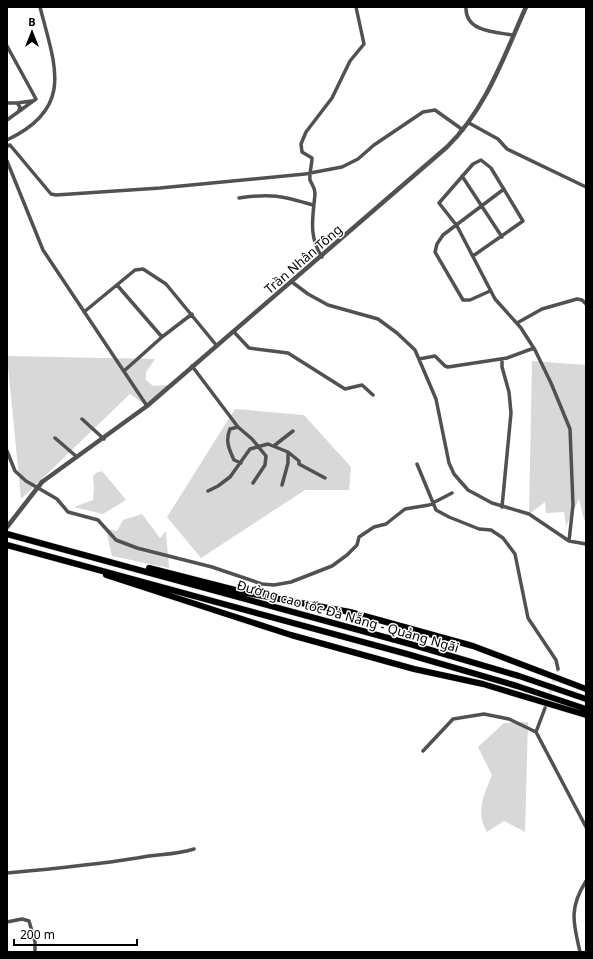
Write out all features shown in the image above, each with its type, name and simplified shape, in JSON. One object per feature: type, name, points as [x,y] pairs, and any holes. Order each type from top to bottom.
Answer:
[{"type":"highway","points":[[7,534],[247,592],[350,612],[473,646],[586,689]]},
{"type":"highway","points":[[7,545],[89,568],[291,635],[414,670],[483,684],[586,715]]},
{"type":"highway","name":"Đường cao tốc Đà Nẵng - Quảng Ngãi","points":[[102,558],[410,644],[519,676],[586,699]]},
{"type":"highway","name":"Đường cao tốc Đà Nẵng - Quảng Ngãi","points":[[104,573],[400,652],[517,686],[586,709]]},
{"type":"street","points":[[7,140],[41,118],[49,107],[53,98],[52,52],[40,7]]},
{"type":"street","points":[[322,257],[313,238],[313,205],[315,187],[310,180],[312,158],[301,150],[302,138],[332,98],[352,59],[364,44],[356,7]]},
{"type":"street","points":[[466,7],[467,19],[473,26],[481,29],[514,35]]},
{"type":"street","name":"Trần Nhân Tông","points":[[7,526],[42,482],[104,439],[147,406],[430,164],[464,131],[491,87],[526,7]]},
{"type":"street","points":[[7,46],[36,99],[7,120]]},
{"type":"street","points":[[7,103],[33,101]]},
{"type":"street","points":[[17,103],[20,107],[18,112]]},
{"type":"street","points":[[7,146],[10,145],[51,194],[56,195],[160,188],[310,173],[342,167],[358,159],[374,145],[423,112],[429,110],[435,110],[464,131]]},
{"type":"street","points":[[469,123],[498,139],[507,149],[586,187]]},
{"type":"street","points":[[474,256],[523,221],[491,168],[481,160],[476,160],[439,201],[457,226],[474,256],[495,299],[517,322],[534,348],[551,383],[570,429],[573,505],[569,541]]},
{"type":"street","points":[[7,161],[43,250],[147,406]]},
{"type":"street","points":[[462,176],[502,237]]},
{"type":"street","points":[[490,290],[470,300],[464,300],[435,252],[437,244],[443,236],[504,189]]},
{"type":"street","points":[[239,198],[263,194],[274,195],[313,205]]},
{"type":"street","points":[[84,312],[135,270],[142,269],[166,284],[218,346]]},
{"type":"street","points":[[292,282],[308,294],[328,305],[378,319],[407,341],[415,350],[436,399],[446,456],[454,474],[468,490],[502,507],[529,514],[569,541],[586,544]]},
{"type":"street","points":[[117,285],[162,337]]},
{"type":"street","points":[[517,322],[542,309],[577,299],[582,300],[586,304]]},
{"type":"street","points":[[124,371],[162,337],[192,314]]},
{"type":"street","points":[[234,332],[248,348],[288,353],[345,389],[362,385],[373,394]]},
{"type":"street","points":[[419,359],[435,356],[443,365],[448,367],[502,359],[534,348]]},
{"type":"street","points":[[502,359],[511,413],[502,507]]},
{"type":"street","points":[[192,366],[238,427],[252,439],[267,459],[253,484]]},
{"type":"street","points":[[82,420],[104,439]]},
{"type":"street","points":[[238,427],[230,430],[227,437],[228,448],[234,460],[241,463]]},
{"type":"street","points":[[275,445],[293,431]]},
{"type":"street","points":[[56,438],[77,457]]},
{"type":"street","points":[[208,491],[230,477],[250,449],[268,444],[275,445],[288,452],[299,461],[299,464],[324,478]]},
{"type":"street","points":[[7,451],[15,471],[26,481],[57,498],[68,512],[98,520],[116,540],[262,584],[283,584],[310,576],[332,566],[347,555],[357,545],[359,537],[374,527],[386,524],[405,509],[432,503],[452,493]]},
{"type":"street","points":[[282,485],[285,468],[288,463],[288,452]]},
{"type":"street","points":[[417,464],[436,510],[479,529],[490,530],[504,538],[515,554],[528,618],[556,660],[558,669]]},
{"type":"street","points":[[536,732],[545,708]]},
{"type":"street","points":[[423,751],[453,719],[484,714],[509,719],[536,732],[586,827]]},
{"type":"street","points":[[7,873],[85,866],[136,858],[178,854],[194,848]]},
{"type":"street","points":[[580,952],[573,913],[578,894],[586,881]]},
{"type":"street","points":[[7,922],[22,919],[29,921],[35,942],[35,952]]},
{"type":"shaded area","points":[[7,356],[155,359],[146,372],[146,380],[153,386],[168,385],[147,406],[130,394],[21,499]]},
{"type":"shaded area","points":[[532,361],[586,365],[586,521],[584,520],[579,499],[566,526],[564,512],[546,513],[545,502],[529,514]]},
{"type":"shaded area","points":[[235,409],[304,415],[351,467],[349,490],[305,490],[201,558],[167,517]]},
{"type":"shaded area","points":[[102,471],[126,500],[103,514],[74,507],[93,500],[93,476]]},
{"type":"shaded area","points":[[142,514],[160,538],[166,531],[169,568],[112,556],[106,529],[117,531],[123,520]]},
{"type":"shaded area","points":[[528,722],[525,832],[504,821],[487,832],[483,825],[481,811],[484,797],[492,775],[478,747],[504,723]]},
{"type":"tunnel","points":[[548,698],[558,669]]}]
